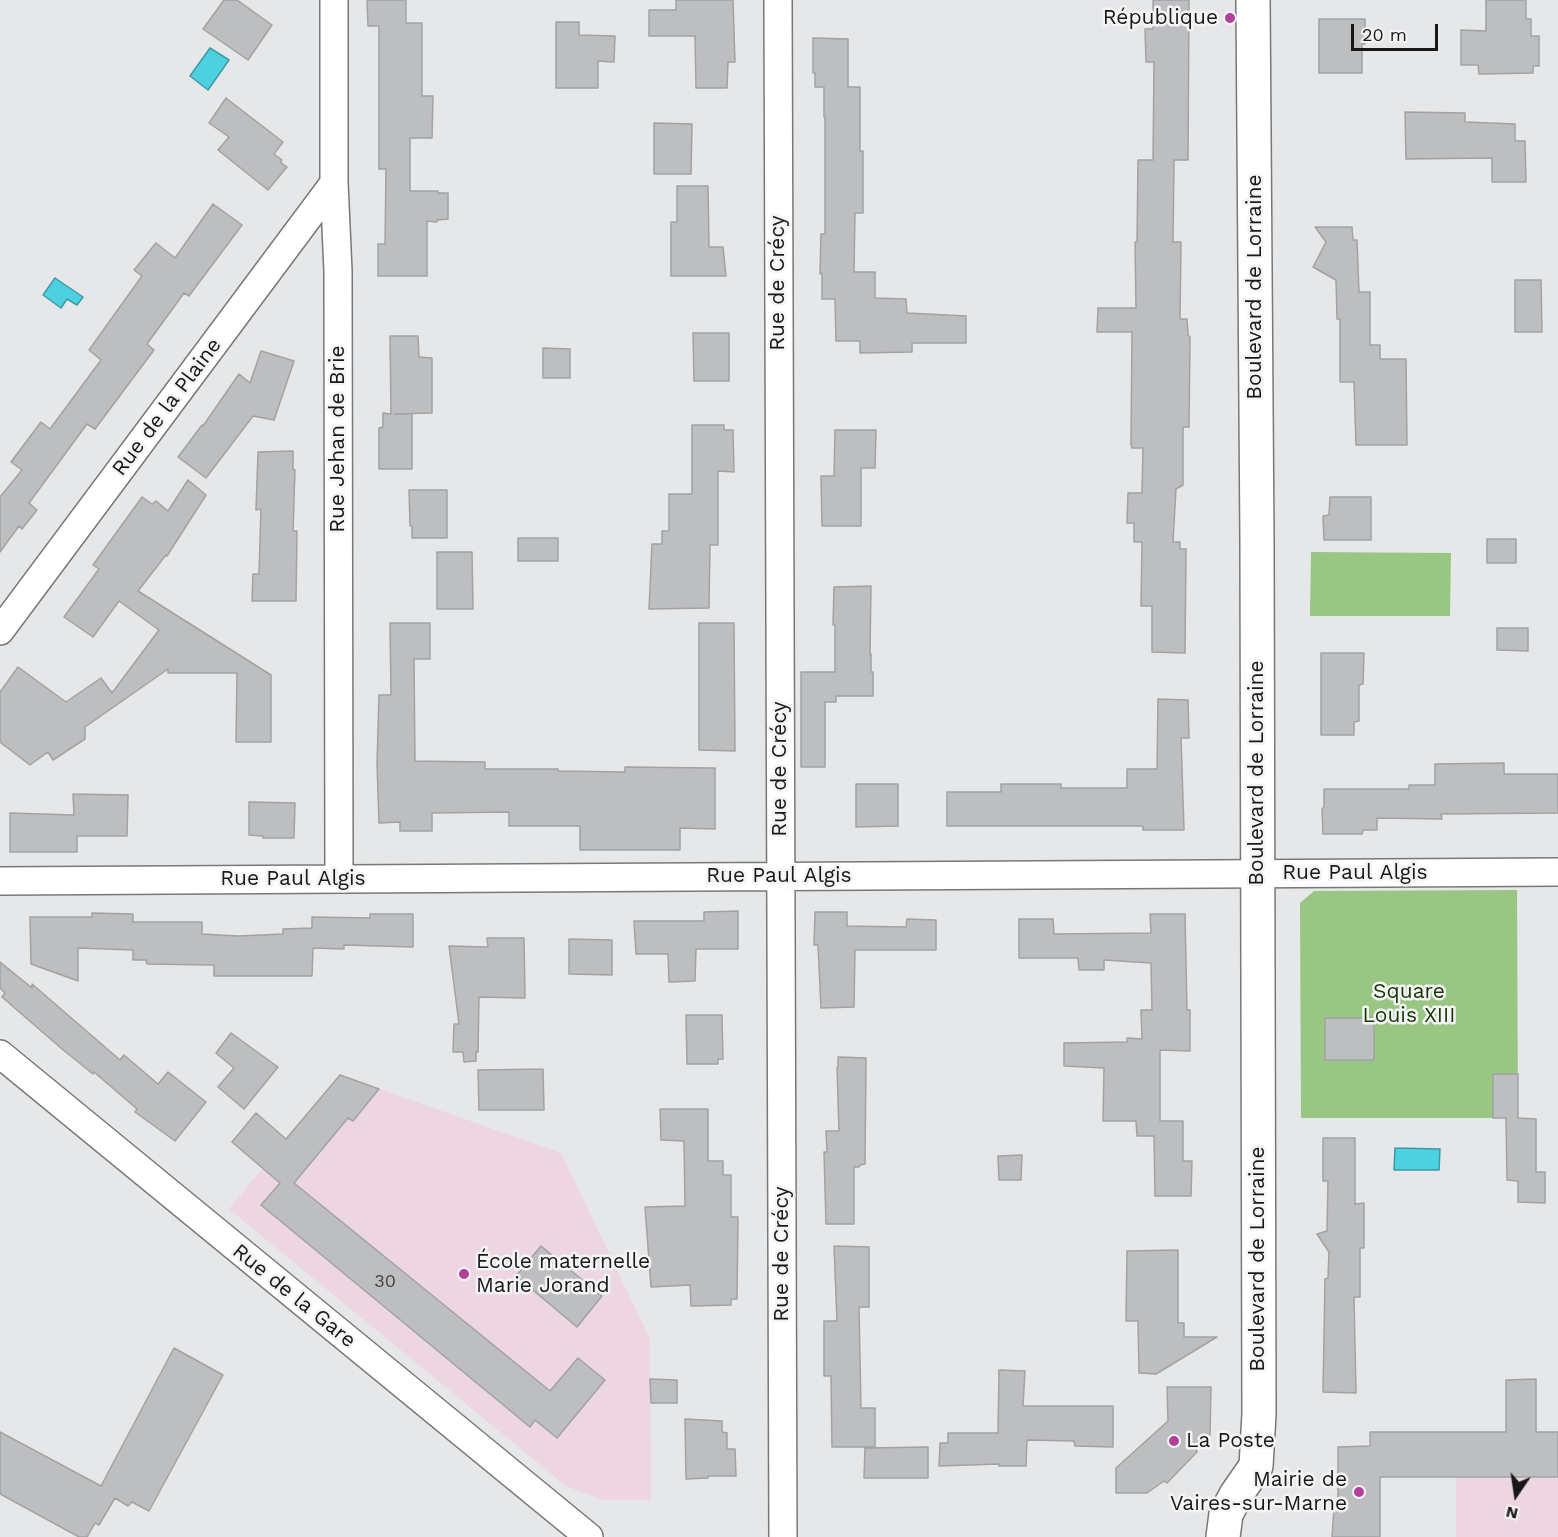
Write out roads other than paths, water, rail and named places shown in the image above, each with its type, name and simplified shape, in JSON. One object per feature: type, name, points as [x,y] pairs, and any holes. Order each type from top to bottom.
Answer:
[{"type":"main road","name":"Boulevard de Lorraine","points":[[1223,1537],[1226,1514],[1256,1466],[1259,1414],[1253,0]]},
{"type":"street","name":"Rue Jehan de Brie","points":[[334,0],[334,183],[338,271],[339,879]]},
{"type":"street","name":"Rue de Crécy","points":[[778,0],[783,1537]]},
{"type":"street","name":"Rue de la Plaine","points":[[0,631],[334,183]]},
{"type":"street","name":"Rue Paul Algis","points":[[0,881],[1558,872]]},
{"type":"street","name":"Rue de la Gare","points":[[0,1054],[589,1537]]},
{"type":"water","points":[[210,48],[229,60],[208,90],[190,76]]},
{"type":"water","points":[[55,278],[83,297],[77,305],[67,299],[61,308],[43,295]]},
{"type":"water","points":[[1395,1148],[1440,1149],[1439,1170],[1394,1170]]},
{"type":"place","name":"République","points":[[1230,18]]},
{"type":"place","name":"École maternelle Marie Jorand","points":[[464,1274]]},
{"type":"place","name":"La Poste","points":[[1174,1441]]},
{"type":"place","name":"Mairie de Vaires-sur-Marne","points":[[1359,1492]]},
{"type":"park label","name":"Square Louis XIII","points":[[1409,1004]]}]
